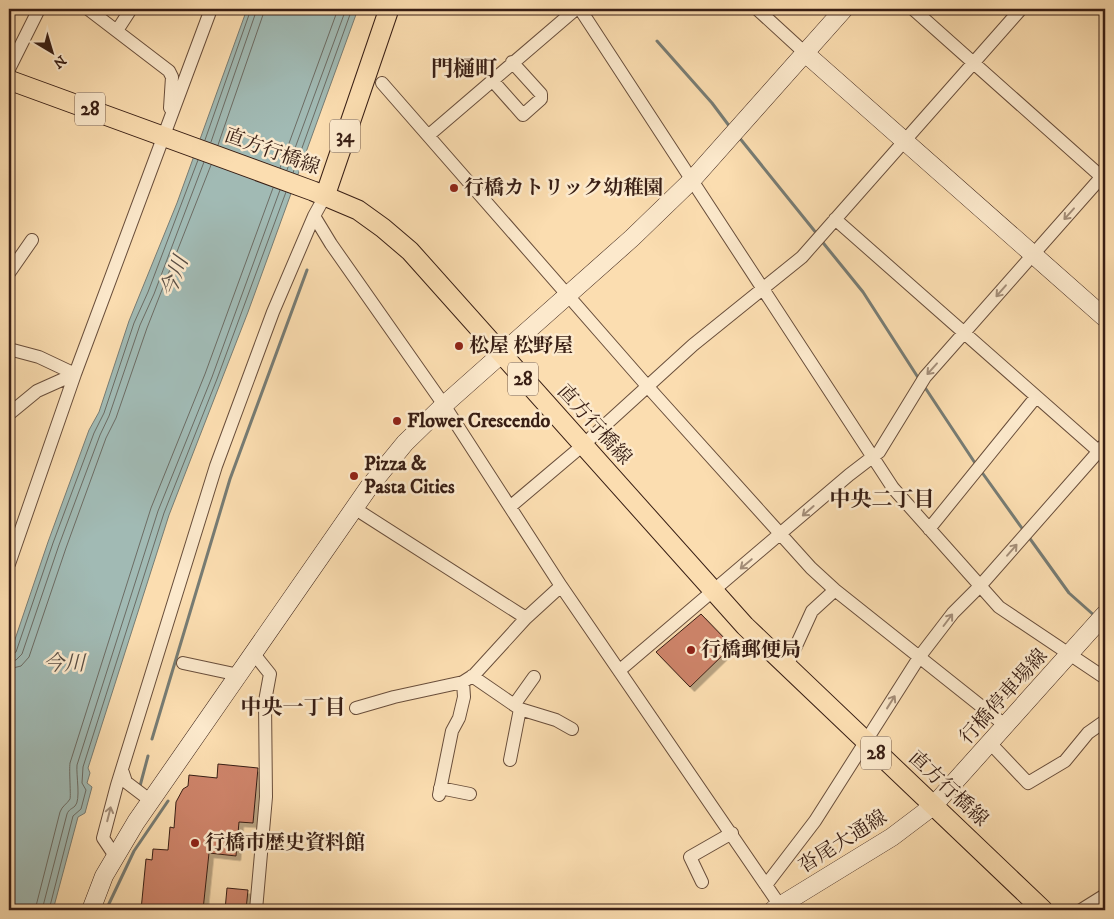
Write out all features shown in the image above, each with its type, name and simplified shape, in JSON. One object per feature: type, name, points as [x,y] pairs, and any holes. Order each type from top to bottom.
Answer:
[{"type":"main road","name":"34","points":[[319,194],[389,9]]},
{"type":"main road","name":"直方行橋線","points":[[9,80],[319,194],[358,210],[384,228],[410,251],[712,593],[786,668],[1043,910]]},
{"type":"street","points":[[9,69],[39,9]]},
{"type":"street","points":[[88,9],[118,29],[172,75],[170,106],[172,115]]},
{"type":"street","points":[[118,29],[131,9]]},
{"type":"street","points":[[9,564],[75,374],[167,138],[172,115],[211,9]]},
{"type":"street","points":[[429,135],[512,62],[578,9],[893,488],[999,607],[1105,678]]},
{"type":"street","points":[[757,9],[1105,318]]},
{"type":"street","points":[[91,910],[115,856],[151,801],[354,508],[405,443],[444,405],[632,238],[692,180],[844,9]]},
{"type":"street","points":[[620,670],[780,536],[849,475],[873,458],[917,387],[1033,254],[1104,177],[912,9]]},
{"type":"street","points":[[511,506],[582,446],[693,345],[802,257],[1021,9]]},
{"type":"street","points":[[492,80],[523,115],[541,99],[541,94],[512,62]]},
{"type":"street","points":[[382,83],[780,536],[836,590],[1006,726]]},
{"type":"street","points":[[115,856],[103,838],[122,770],[216,466],[274,312],[314,216],[319,194]]},
{"type":"street","points":[[314,216],[331,244],[444,405],[561,586],[732,832],[779,909]]},
{"type":"street","points":[[766,885],[775,876],[815,821],[920,656],[953,613],[1103,451],[1036,396],[835,219]]},
{"type":"street","points":[[9,273],[32,240]]},
{"type":"street","points":[[9,349],[40,357],[75,374]]},
{"type":"street","points":[[9,414],[37,391],[75,374]]},
{"type":"street","points":[[929,529],[1036,396]]},
{"type":"street","points":[[354,508],[526,618]]},
{"type":"street","points":[[356,708],[467,679],[526,618],[561,586]]},
{"type":"street","points":[[786,668],[812,611],[836,590]]},
{"type":"street","name":"行橋停車場線","points":[[933,806],[991,744],[1105,614]]},
{"type":"street","points":[[254,654],[270,674],[265,701],[266,797],[256,910]]},
{"type":"street","points":[[183,663],[239,675]]},
{"type":"street","points":[[510,760],[517,707],[534,677]]},
{"type":"street","points":[[467,679],[517,707],[556,720],[572,729]]},
{"type":"street","points":[[467,679],[459,718],[452,731],[439,791],[470,794]]},
{"type":"street","points":[[991,744],[1028,783],[1065,761],[1088,733],[1105,721]]},
{"type":"street","points":[[122,770],[126,782],[151,801]]},
{"type":"street","name":"沓尾大通線","points":[[779,909],[892,837],[933,806]]},
{"type":"street","points":[[702,882],[690,857],[732,832]]},
{"type":"street","points":[[1081,910],[1105,895]]},
{"type":"water","name":"今川","points":[[247,9],[358,9],[248,312],[169,515],[88,768],[90,773],[87,783],[92,787],[85,813],[78,817],[53,910],[9,910],[9,657],[89,430],[99,412],[129,321],[177,203]]},
{"type":"building","name":"行橋郵便局","points":[[701,614],[728,642],[722,648],[726,652],[690,687],[656,652]]},
{"type":"building","points":[[218,764],[258,768],[253,823],[239,822],[236,856],[209,853],[203,910],[141,910],[146,859],[152,860],[153,849],[168,850],[170,827],[174,828],[176,802],[183,789],[188,786],[189,775],[217,778]]},
{"type":"building","points":[[227,888],[248,890],[246,910],[225,910]]},
{"type":"waterway","points":[[657,41],[712,103],[730,127]]},
{"type":"waterway","points":[[738,136],[817,234]]},
{"type":"waterway","points":[[820,239],[863,292],[919,379]]},
{"type":"waterway","points":[[152,739],[230,479],[307,270]]},
{"type":"waterway","points":[[924,386],[977,466]]},
{"type":"waterway","points":[[981,471],[1024,531]]},
{"type":"waterway","points":[[1028,536],[1069,593],[1096,617]]},
{"type":"waterway","points":[[140,786],[148,756]]},
{"type":"waterway","points":[[106,910],[134,851],[168,801]]},
{"type":"place","name":"行橋カトリック幼稚園","points":[[454,188]]},
{"type":"place","name":"松屋 松野屋","points":[[459,346]]},
{"type":"place","name":"Flower Crescendo","points":[[397,421]]},
{"type":"place","name":"Pizza & Pasta Cities","points":[[354,476]]},
{"type":"place","name":"行橋郵便局","points":[[691,650]]},
{"type":"place","name":"行橋市歴史資料館","points":[[195,843]]},
{"type":"district","name":"門樋町","points":[[464,69]]},
{"type":"district","name":"中央二丁目","points":[[882,500]]},
{"type":"district","name":"中央一丁目","points":[[293,708]]}]
